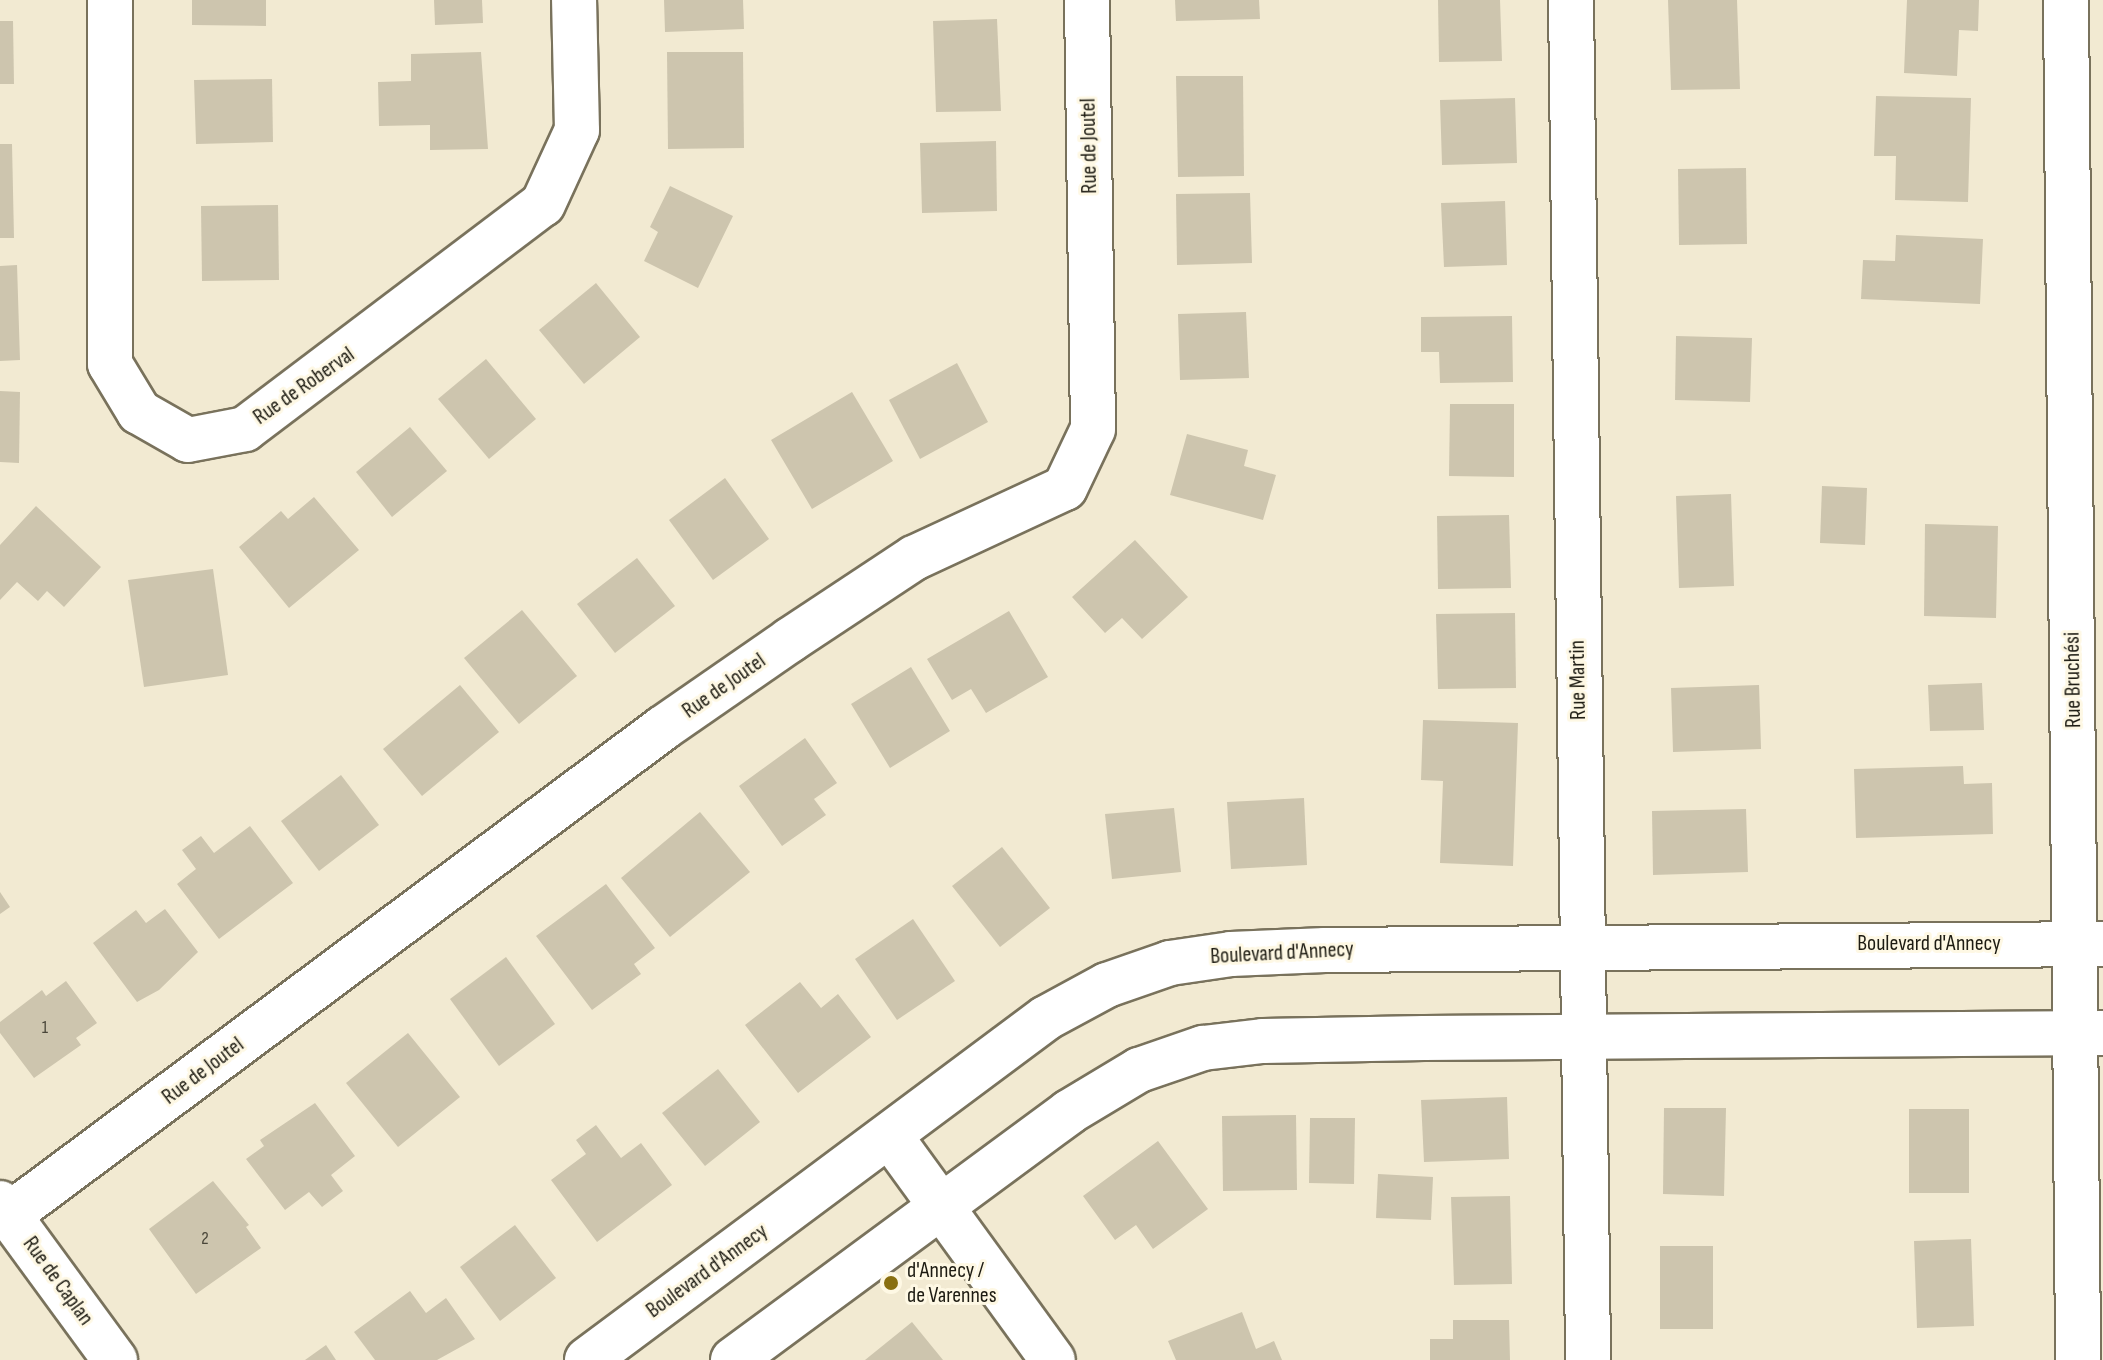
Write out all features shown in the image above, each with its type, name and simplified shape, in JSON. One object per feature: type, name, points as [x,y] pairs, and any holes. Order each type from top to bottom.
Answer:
[{"type":"street","name":"Rue de Roberval","points":[[110,0],[110,364],[139,412],[188,440],[245,429],[543,204],[577,130],[574,0]]},
{"type":"street","name":"Rue de Joutel","points":[[5,1209],[663,728],[790,640],[914,558],[1065,488],[1093,429],[1087,0]]},
{"type":"street","name":"Rue Martin","points":[[1571,0],[1580,947],[1588,1360]]},
{"type":"street","name":"Rue Bruchési","points":[[2066,0],[2089,944],[2078,1360]]},
{"type":"street","name":"Boulevard d'Annecy","points":[[587,1360],[1046,1018],[1107,985],[1155,967],[1268,951],[2089,944]]},
{"type":"street","points":[[733,1360],[1102,1091],[1139,1070],[1203,1048],[1275,1041],[2089,1032]]},
{"type":"street","points":[[890,1136],[1053,1360]]},
{"type":"street","name":"Rue de Caplan","points":[[5,1209],[115,1360]]},
{"type":"building","points":[[192,0],[266,0],[266,26],[192,25]]},
{"type":"building","points":[[434,0],[482,0],[483,23],[435,25]]},
{"type":"building","points":[[664,0],[743,0],[744,29],[665,32]]},
{"type":"building","points":[[1175,0],[1259,0],[1260,19],[1176,21]]},
{"type":"building","points":[[1438,0],[1500,0],[1502,61],[1439,62]]},
{"type":"building","points":[[1668,0],[1737,0],[1740,89],[1671,90]]},
{"type":"building","points":[[1907,0],[1979,0],[1978,31],[1959,30],[1957,76],[1904,73]]},
{"type":"building","points":[[997,19],[1001,111],[936,112],[933,21]]},
{"type":"building","points":[[0,21],[13,21],[14,84],[0,84]]},
{"type":"building","points":[[481,52],[488,149],[430,150],[430,125],[379,126],[378,82],[411,81],[411,54]]},
{"type":"building","points":[[667,52],[743,52],[744,148],[668,149]]},
{"type":"building","points":[[1176,76],[1243,76],[1244,176],[1178,177]]},
{"type":"building","points":[[272,79],[273,142],[196,144],[194,80]]},
{"type":"building","points":[[1876,96],[1971,98],[1968,202],[1895,200],[1896,156],[1874,156]]},
{"type":"building","points":[[1515,98],[1517,163],[1442,165],[1440,100]]},
{"type":"building","points":[[996,141],[997,211],[922,213],[920,143]]},
{"type":"building","points":[[0,144],[12,144],[14,238],[0,238]]},
{"type":"building","points":[[1746,168],[1747,244],[1679,245],[1678,169]]},
{"type":"building","points":[[670,186],[733,216],[698,288],[644,261],[658,232],[650,227]]},
{"type":"building","points":[[1250,193],[1252,263],[1177,265],[1176,194]]},
{"type":"building","points":[[1505,201],[1507,265],[1444,267],[1441,203]]},
{"type":"building","points":[[278,205],[279,280],[202,281],[201,206]]},
{"type":"building","points":[[1896,235],[1983,239],[1980,304],[1861,299],[1863,260],[1895,261]]},
{"type":"building","points":[[17,265],[20,360],[0,361],[0,266]]},
{"type":"building","points":[[596,283],[640,337],[584,384],[539,330]]},
{"type":"building","points":[[1246,312],[1249,378],[1180,380],[1178,314]]},
{"type":"building","points":[[1512,316],[1513,382],[1440,383],[1439,352],[1421,352],[1421,317]]},
{"type":"building","points":[[1676,336],[1752,338],[1750,402],[1675,400]]},
{"type":"building","points":[[486,359],[536,419],[489,459],[438,399]]},
{"type":"building","points":[[957,363],[988,422],[920,459],[889,400]]},
{"type":"building","points":[[0,391],[20,392],[19,463],[0,462]]},
{"type":"building","points":[[852,392],[893,461],[812,509],[771,440]]},
{"type":"building","points":[[1450,404],[1514,404],[1514,477],[1449,476]]},
{"type":"building","points":[[410,427],[447,471],[392,517],[356,472]]},
{"type":"building","points":[[1187,434],[1248,450],[1244,466],[1276,475],[1263,520],[1170,495]]},
{"type":"building","points":[[725,478],[769,539],[713,580],[669,520]]},
{"type":"building","points":[[1822,486],[1867,488],[1865,545],[1820,543]]},
{"type":"building","points":[[1731,494],[1734,586],[1679,588],[1676,496]]},
{"type":"building","points":[[314,497],[359,550],[289,608],[239,547],[281,511],[288,519]]},
{"type":"building","points":[[36,506],[101,567],[64,607],[47,591],[38,601],[17,582],[0,600],[0,545]]},
{"type":"building","points":[[1509,515],[1511,588],[1438,589],[1437,516]]},
{"type":"building","points":[[1925,524],[1998,526],[1996,618],[1924,616]]},
{"type":"building","points":[[1135,540],[1188,597],[1142,639],[1122,618],[1105,633],[1072,597]]},
{"type":"building","points":[[637,558],[675,606],[615,653],[577,604]]},
{"type":"building","points":[[213,569],[228,675],[144,687],[128,580]]},
{"type":"building","points":[[522,610],[577,676],[519,724],[464,658]]},
{"type":"building","points":[[1009,611],[1048,677],[986,713],[971,689],[952,700],[927,659]]},
{"type":"building","points":[[1515,613],[1516,688],[1438,689],[1436,614]]},
{"type":"building","points":[[911,667],[950,731],[890,768],[851,704]]},
{"type":"building","points":[[1982,683],[1984,730],[1930,731],[1928,685]]},
{"type":"building","points":[[460,685],[499,732],[422,796],[383,749]]},
{"type":"building","points":[[1759,685],[1761,749],[1673,752],[1671,688]]},
{"type":"building","points":[[1423,720],[1518,723],[1513,866],[1440,863],[1443,781],[1421,780]]},
{"type":"building","points":[[805,738],[837,783],[814,799],[826,815],[782,846],[739,786]]},
{"type":"building","points":[[1963,766],[1964,784],[1992,783],[1993,834],[1856,838],[1854,769]]},
{"type":"building","points":[[341,775],[379,825],[319,871],[281,821]]},
{"type":"building","points":[[1304,798],[1307,865],[1231,869],[1227,802]]},
{"type":"building","points":[[1174,808],[1181,872],[1112,879],[1105,814]]},
{"type":"building","points":[[1746,809],[1748,872],[1653,875],[1652,811]]},
{"type":"building","points":[[700,812],[750,872],[670,937],[621,878]]},
{"type":"building","points":[[250,826],[293,883],[219,939],[177,884],[196,869],[182,850],[201,836],[214,853]]},
{"type":"building","points":[[1002,847],[1050,908],[1000,947],[952,886]]},
{"type":"building","points":[[606,884],[655,948],[634,964],[641,974],[592,1010],[536,936]]},
{"type":"building","points":[[0,892],[10,907],[0,914]]},
{"type":"building","points":[[165,909],[198,952],[159,990],[137,1002],[93,943],[136,910],[146,923]]},
{"type":"building","points":[[913,919],[955,981],[897,1020],[855,959]]},
{"type":"building","points":[[506,957],[555,1024],[499,1066],[450,999]]},
{"type":"building","points":[[66,981],[97,1023],[76,1038],[81,1045],[34,1078],[0,1033],[0,1022],[42,990],[46,996]]},
{"type":"building","points":[[800,982],[821,1008],[838,994],[871,1037],[798,1093],[745,1025]]},
{"type":"building","points":[[408,1033],[460,1097],[398,1147],[346,1083]]},
{"type":"building","points":[[718,1069],[760,1122],[705,1166],[662,1113]]},
{"type":"building","points":[[1507,1097],[1509,1159],[1424,1162],[1421,1100]]},
{"type":"building","points":[[315,1103],[355,1156],[331,1175],[343,1191],[322,1207],[309,1192],[285,1210],[246,1159],[264,1146],[260,1140]]},
{"type":"building","points":[[1664,1108],[1726,1108],[1724,1196],[1663,1194]]},
{"type":"building","points":[[1909,1109],[1969,1109],[1969,1193],[1909,1193]]},
{"type":"building","points":[[1296,1115],[1297,1190],[1223,1191],[1222,1116]]},
{"type":"building","points":[[1310,1118],[1355,1118],[1354,1184],[1309,1183]]},
{"type":"building","points":[[596,1125],[621,1158],[641,1143],[672,1185],[597,1242],[551,1180],[586,1154],[576,1140]]},
{"type":"building","points":[[1158,1141],[1208,1209],[1153,1249],[1136,1225],[1115,1240],[1083,1196]]},
{"type":"building","points":[[1378,1174],[1433,1177],[1431,1220],[1376,1218]]},
{"type":"building","points":[[213,1181],[249,1225],[246,1227],[261,1248],[196,1294],[149,1229]]},
{"type":"building","points":[[1510,1196],[1512,1284],[1454,1285],[1451,1197]]},
{"type":"building","points":[[515,1225],[556,1278],[500,1321],[460,1267]]},
{"type":"building","points":[[1971,1239],[1974,1326],[1917,1328],[1914,1241]]},
{"type":"building","points":[[1660,1246],[1713,1246],[1713,1329],[1660,1329]]},
{"type":"building","points":[[410,1291],[426,1313],[446,1298],[475,1339],[437,1360],[375,1360],[354,1332]]},
{"type":"building","points":[[1242,1312],[1256,1349],[1274,1341],[1282,1360],[1176,1360],[1168,1341]]},
{"type":"building","points":[[1453,1320],[1509,1320],[1510,1360],[1430,1360],[1430,1339],[1453,1339]]},
{"type":"building","points":[[912,1322],[943,1360],[865,1360]]},
{"type":"building","points":[[326,1345],[336,1360],[305,1360]]},
{"type":"place","name":"d'Annecy / de Varennes","points":[[891,1283]]}]
